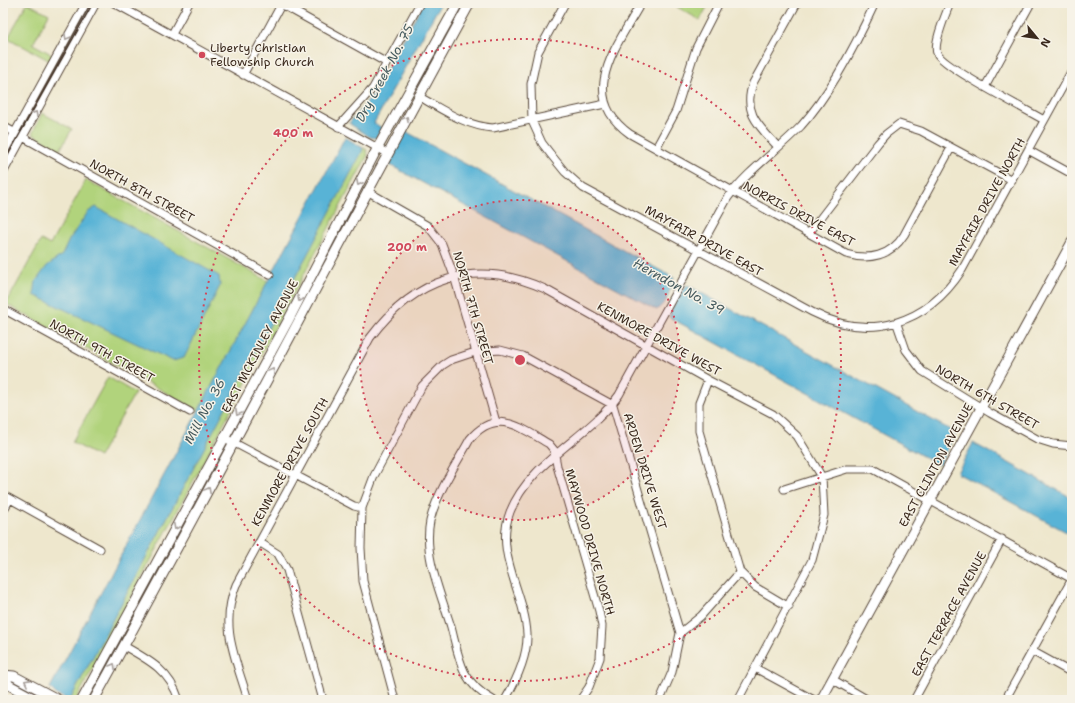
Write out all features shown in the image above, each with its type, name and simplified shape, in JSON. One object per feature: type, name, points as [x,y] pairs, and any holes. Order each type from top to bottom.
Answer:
[{"type":"main road","name":"EAST MCKINLEY AVENUE","points":[[82,700],[225,438],[377,149],[458,3]]},
{"type":"main road","name":"EAST MCKINLEY AVENUE","points":[[94,700],[234,443],[387,153],[470,3]]},
{"type":"main road","points":[[418,96],[417,87],[437,50],[442,31]]},
{"type":"main road","points":[[323,276],[327,258],[339,235],[337,227]]},
{"type":"main road","name":"EAST CLINTON AVENUE","points":[[821,700],[1072,242]]},
{"type":"main road","points":[[137,623],[134,618],[135,614],[144,597],[149,577]]},
{"type":"main road","points":[[3,675],[14,676],[59,700]]},
{"type":"main road","points":[[3,675],[10,685],[37,700]]},
{"type":"street","points":[[3,154],[86,3]]},
{"type":"street","points":[[3,173],[96,3]]},
{"type":"street","points":[[114,3],[377,149],[387,153]]},
{"type":"street","points":[[172,34],[189,3]]},
{"type":"street","points":[[243,75],[282,3],[387,62]]},
{"type":"street","points":[[338,127],[373,88],[420,3]]},
{"type":"street","points":[[532,121],[531,84],[538,52],[565,3]]},
{"type":"street","points":[[418,96],[463,121],[478,127],[493,128],[532,121],[605,104],[603,84],[605,70],[641,3]]},
{"type":"street","points":[[656,148],[676,110],[696,48],[719,3]]},
{"type":"street","points":[[778,147],[753,116],[750,108],[749,94],[752,83],[796,3]]},
{"type":"street","points":[[505,700],[512,687],[522,661],[527,635],[523,613],[506,551],[506,527],[509,514],[524,486],[613,405],[732,191],[778,147],[817,106],[836,76],[875,3]]},
{"type":"street","points":[[950,3],[937,44],[937,54],[947,65],[1044,120]]},
{"type":"street","points":[[985,87],[1031,3]]},
{"type":"street","name":"MAYFAIR DRIVE NORTH","points":[[897,324],[931,305],[946,292],[962,270],[1072,70]]},
{"type":"street","name":"NORRIS DRIVE EAST","points":[[605,104],[615,121],[622,129],[732,191],[854,256],[876,256],[887,252],[897,244],[904,235],[951,148]]},
{"type":"street","name":"MAYFAIR DRIVE EAST","points":[[532,121],[542,143],[565,172],[583,188],[831,321],[867,327],[897,324]]},
{"type":"street","points":[[809,233],[878,143],[886,134],[899,124],[921,131],[1012,180]]},
{"type":"street","name":"NORTH 8TH STREET","points":[[3,126],[270,275]]},
{"type":"street","points":[[1028,150],[1072,174]]},
{"type":"street","name":"NORTH 7TH STREET","points":[[367,191],[428,226],[442,244],[454,276],[474,352],[496,422]]},
{"type":"street","name":"KENMORE DRIVE WEST","points":[[454,276],[501,275],[532,283],[647,344],[708,380],[773,414],[797,436],[822,477]]},
{"type":"street","name":"KENMORE DRIVE SOUTH","points":[[248,700],[229,633],[227,614],[230,600],[236,585],[370,338],[396,307],[412,296],[454,276]]},
{"type":"street","name":"NORTH 9TH STREET","points":[[3,309],[190,412]]},
{"type":"street","name":"NORTH 6TH STREET","points":[[897,324],[906,350],[919,368],[934,380],[1037,438],[1053,444],[1072,446]]},
{"type":"street","name":"ARDEN DRIVE WEST","points":[[395,700],[363,581],[361,548],[362,508],[374,476],[422,386],[443,365],[474,352],[500,350],[523,356],[613,405],[680,633]]},
{"type":"street","points":[[708,380],[699,402],[699,431],[740,572],[755,587],[789,607]]},
{"type":"street","points":[[493,700],[477,688],[465,673],[432,562],[428,544],[430,521],[434,509],[470,439],[482,428],[496,422],[511,422],[549,444],[556,456]]},
{"type":"street","points":[[225,438],[295,476],[354,506],[362,508]]},
{"type":"street","name":"MAYWOOD DRIVE NORTH","points":[[556,456],[557,466],[602,626],[600,658],[589,687],[580,700]]},
{"type":"street","points":[[784,489],[847,469],[873,470],[1002,539],[1072,579],[1005,700]]},
{"type":"street","points":[[738,700],[789,607],[812,560],[824,515],[822,477]]},
{"type":"street","points":[[3,511],[6,497],[100,548]]},
{"type":"street","name":"EAST TERRACE AVENUE","points":[[914,700],[1002,539]]},
{"type":"street","points":[[259,542],[278,554],[287,570],[323,700]]},
{"type":"street","points":[[660,700],[672,672],[680,633],[701,616],[740,572]]},
{"type":"street","points":[[124,646],[158,666],[169,678],[179,700]]},
{"type":"street","points":[[1032,651],[1072,673]]},
{"type":"street","points":[[755,668],[814,700]]},
{"type":"street","points":[[832,680],[868,700]]},
{"type":"green space","points":[[27,3],[49,14],[33,44],[53,55],[50,61],[8,38]]},
{"type":"green space","points":[[679,3],[699,3],[707,7],[700,20],[677,7]]},
{"type":"green space","points":[[42,113],[72,129],[60,150],[32,134]]},
{"type":"green space","points":[[363,148],[366,149],[368,155],[76,700],[70,700]]},
{"type":"green space","points":[[86,180],[268,281],[199,411],[6,304],[41,240],[50,245]]},
{"type":"green space","points":[[108,377],[135,393],[99,457],[72,442]]},
{"type":"water","points":[[423,3],[441,3],[374,123],[382,128],[376,138],[370,137],[350,124],[350,122],[375,92]]},
{"type":"water","points":[[405,131],[674,278],[666,301],[657,310],[390,165],[395,149]]},
{"type":"water","name":"Mill No. 36","points":[[345,137],[363,148],[362,152],[70,700],[57,695],[50,688]]},
{"type":"water","points":[[96,207],[219,276],[220,286],[184,358],[173,361],[34,295],[36,281],[47,266],[62,255],[69,240],[88,212]]},
{"type":"water","points":[[687,285],[956,433],[939,465],[669,317],[676,300]]},
{"type":"water","points":[[973,443],[1072,498],[1072,535],[957,473]]},
{"type":"railway","points":[[3,164],[93,3]]},
{"type":"place","name":"Liberty Christian Fellowship Church","points":[[202,55]]},
{"type":"water label","name":"Dry Creek No. 75","points":[[384,73]]},
{"type":"water label","name":"Herndon No. 39","points":[[679,286]]}]
